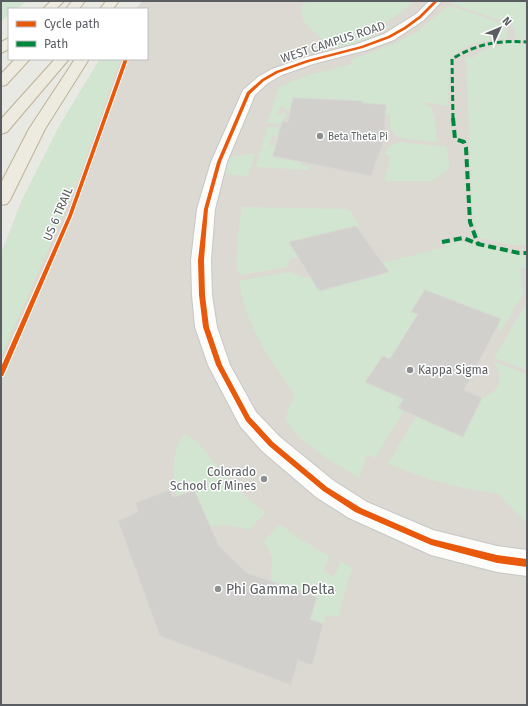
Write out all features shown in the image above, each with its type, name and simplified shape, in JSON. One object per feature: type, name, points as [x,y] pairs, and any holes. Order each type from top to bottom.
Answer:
[{"type":"highway","points":[[50,8],[58,1]]},
{"type":"highway","points":[[1,82],[22,60]]},
{"type":"highway","points":[[1,129],[61,60]]},
{"type":"highway","points":[[1,200],[37,129],[81,60]]},
{"type":"street","name":"WEST CAMPUS ROAD","points":[[436,1],[420,17],[389,37],[362,47],[278,72],[263,80],[248,93],[219,162],[206,209],[201,260],[202,296],[206,327],[219,365],[248,419],[271,444],[326,489],[358,510],[432,542],[497,559],[527,563]]},
{"type":"shaded area","name":"Colorado School of Mines","points":[[142,1],[527,1],[527,705],[1,705],[1,254],[23,198],[60,125],[99,60],[148,60],[148,8],[137,8]]},
{"type":"green space","points":[[1,1],[27,1],[18,8],[8,8],[8,16],[1,21]]},
{"type":"green space","points":[[309,1],[415,1],[389,20],[365,34],[354,39],[332,44],[323,40],[308,27],[304,21],[301,6]]},
{"type":"green space","points":[[450,1],[526,1],[527,40],[515,39],[515,29],[510,23],[453,4]]},
{"type":"green space","points":[[451,6],[508,26],[507,39],[483,41],[459,50],[454,55],[450,61],[448,106],[425,102],[424,104],[431,108],[434,117],[437,142],[406,139],[396,136],[390,127],[390,115],[385,114],[385,105],[362,103],[362,101],[293,98],[291,110],[280,107],[277,114],[281,115],[283,113],[287,113],[281,124],[267,123],[279,87],[306,76],[353,64],[351,62],[353,59],[393,44],[416,32]]},
{"type":"green space","points":[[388,25],[392,26],[362,41],[346,46],[331,47],[357,39]]},
{"type":"green space","points":[[503,42],[527,44],[527,245],[510,245],[480,238],[473,220],[466,56],[473,58],[483,50],[504,45]]},
{"type":"green space","points":[[99,60],[121,60],[78,181],[1,357],[1,254],[23,198],[60,125]]},
{"type":"green space","points":[[267,127],[280,128],[280,139],[276,139],[276,136],[272,135],[269,145],[273,146],[275,142],[278,143],[272,157],[302,162],[301,165],[310,166],[308,170],[256,167]]},
{"type":"green space","points":[[400,142],[446,147],[450,165],[447,171],[432,181],[384,181],[391,157],[384,153],[392,145]]},
{"type":"green space","points":[[255,153],[248,176],[225,174],[230,157]]},
{"type":"green space","points":[[242,207],[346,209],[350,211],[360,226],[289,242],[298,257],[290,259],[287,267],[242,275],[237,272],[237,264],[239,223]]},
{"type":"green space","points":[[459,241],[519,255],[527,255],[527,268],[520,268],[523,295],[501,330],[496,328],[501,319],[425,290],[411,311],[418,314],[390,359],[382,356],[366,382],[404,399],[398,408],[404,411],[375,458],[367,454],[359,478],[318,452],[298,436],[285,419],[295,394],[267,355],[253,329],[239,282],[242,280],[291,272],[302,277],[311,277],[389,272],[383,263],[445,247],[444,244]]},
{"type":"green space","points":[[525,305],[527,322],[527,370],[494,358]]},
{"type":"green space","points":[[494,362],[527,374],[527,521],[522,519],[499,494],[464,488],[432,480],[388,464],[416,416],[463,437],[482,398],[497,388],[500,379]]},
{"type":"green space","points":[[185,434],[196,441],[238,490],[265,513],[249,530],[230,526],[210,527],[194,490],[177,497],[174,483],[174,464],[178,445],[181,438]]},
{"type":"green space","points":[[280,524],[297,537],[329,556],[323,571],[334,577],[341,561],[352,568],[338,618],[327,614],[323,624],[310,619],[316,597],[271,581],[272,557],[264,541]]},
{"type":"building","name":"Beta Theta Pi","points":[[293,98],[362,101],[362,103],[386,105],[383,143],[371,176],[273,156],[282,121],[288,122]]},
{"type":"building","points":[[356,226],[389,272],[319,291],[289,242]]},
{"type":"building","name":"Kappa Sigma","points":[[425,290],[501,319],[464,390],[482,398],[463,437],[398,408],[404,399],[365,382],[383,356],[390,359],[418,314],[411,312]]},
{"type":"building","name":"Phi Gamma Delta","points":[[169,490],[173,498],[194,490],[219,546],[247,573],[317,597],[310,619],[323,624],[312,665],[298,660],[291,685],[160,636],[118,521],[138,512],[135,503]]},
{"type":"marked path","points":[[478,244],[470,222],[466,148],[464,142],[455,139],[452,102],[452,59],[479,45],[506,41],[527,42]]},
{"type":"marked path","points":[[442,242],[463,238],[478,244],[519,253],[527,253]]},
{"type":"cycle path","points":[[436,1],[420,17],[389,37],[362,47],[308,61],[277,72],[263,80],[248,93],[219,162],[206,209],[201,260],[202,295],[206,327],[219,365],[248,419],[271,444],[325,489],[358,510],[431,542],[497,559],[527,563]]},
{"type":"cycle path","name":"US 6 TRAIL","points":[[1,374],[70,216],[126,60]]},
{"type":"place","name":"Beta Theta Pi","points":[[320,136]]},
{"type":"place","name":"Kappa Sigma","points":[[410,370]]},
{"type":"place","name":"Colorado School of Mines","points":[[264,479]]},
{"type":"place","name":"Phi Gamma Delta","points":[[218,589]]}]
